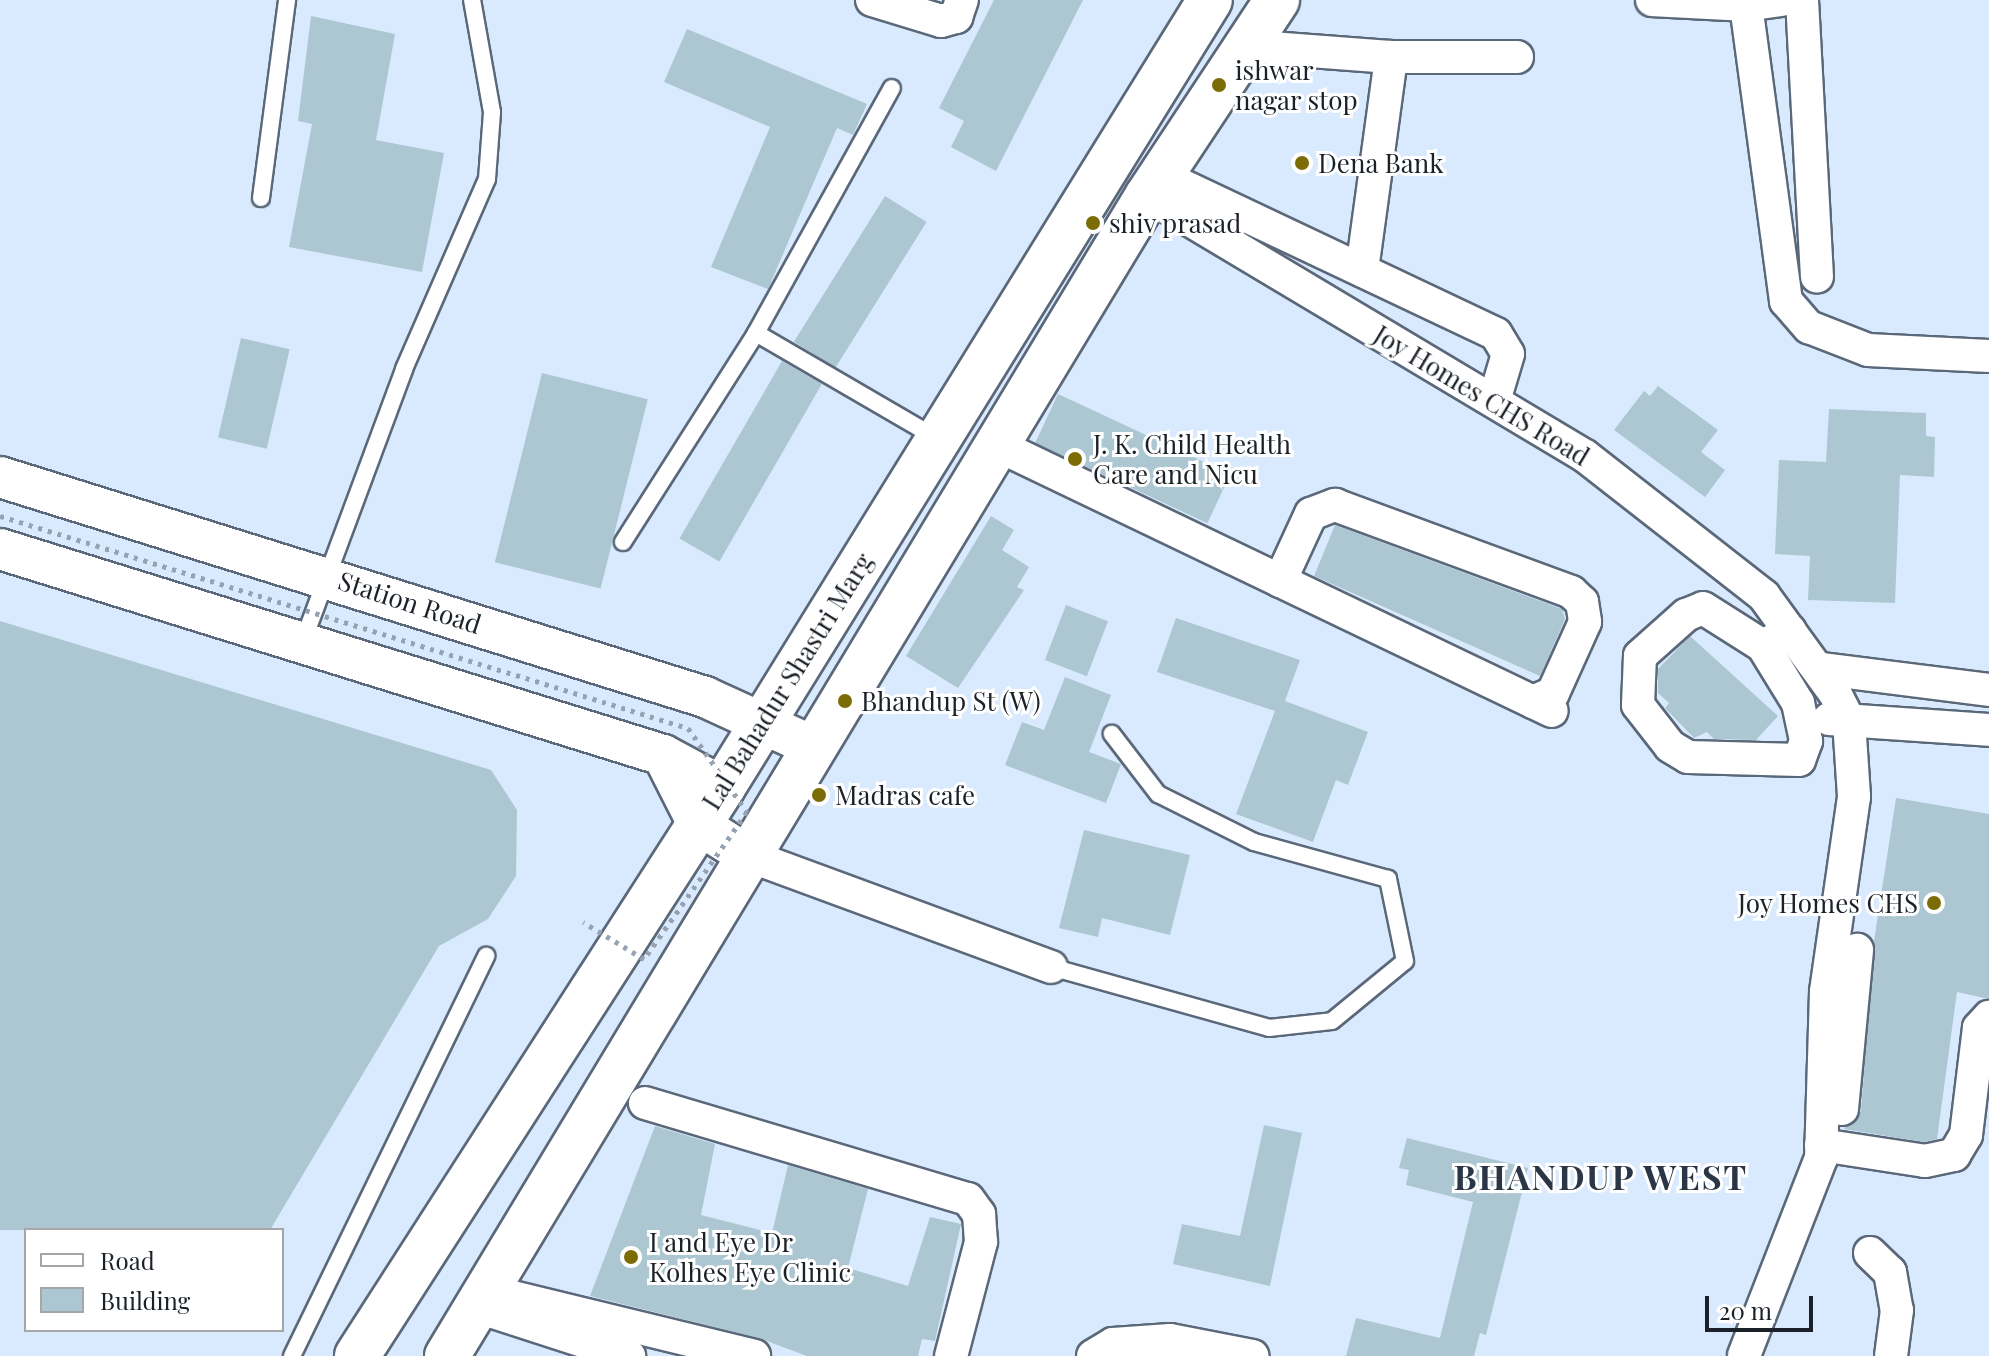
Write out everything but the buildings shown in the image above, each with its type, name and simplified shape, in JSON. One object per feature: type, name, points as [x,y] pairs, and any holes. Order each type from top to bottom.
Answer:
[{"type":"main road","name":"Lal Bahadur Shastri Marg","points":[[357,1356],[723,787],[1210,0]]},
{"type":"main road","name":"Lal Bahadur Shastri Marg","points":[[447,1356],[812,746],[1155,186],[1277,0]]},
{"type":"street","points":[[872,0],[941,21],[956,17],[962,0]]},
{"type":"street","points":[[1652,0],[1746,5],[1782,0]]},
{"type":"street","points":[[1802,0],[1817,277]]},
{"type":"street","points":[[1746,5],[1786,301],[1809,327],[1868,350],[1989,356]]},
{"type":"street","points":[[1244,46],[1391,57],[1517,57]]},
{"type":"street","points":[[1362,270],[1391,57]]},
{"type":"street","points":[[1155,186],[1362,270],[1496,334],[1508,354],[1494,401]]},
{"type":"street","name":"Joy Homes CHS Road","points":[[1155,186],[1585,456],[1769,634]]},
{"type":"street","points":[[997,445],[1280,581],[1542,706],[1553,693],[1585,622],[1582,602],[1571,592],[1335,505],[1320,505],[1311,514],[1280,581]]},
{"type":"street","name":"Station Road","points":[[0,477],[329,576],[705,697],[812,746]]},
{"type":"street","points":[[0,549],[301,646],[663,755],[723,787]]},
{"type":"street","points":[[1769,634],[1801,716],[1806,741],[1799,760],[1688,757],[1670,746],[1638,705],[1634,677],[1640,656],[1769,634],[1989,690]]},
{"type":"street","points":[[1769,634],[1849,721],[1854,797],[1826,992],[1830,1147]]},
{"type":"street","points":[[1801,716],[1989,730]]},
{"type":"street","points":[[663,755],[698,824],[747,855],[1051,967]]},
{"type":"street","points":[[1744,1356],[1830,1147],[1857,950]]},
{"type":"street","points":[[1830,1147],[1925,1161],[1954,1155],[1966,1135],[1979,1028],[1989,1017]]},
{"type":"street","points":[[645,1103],[968,1199],[979,1214],[981,1242],[951,1356]]},
{"type":"street","points":[[1870,1253],[1890,1272],[1897,1310],[1891,1356]]},
{"type":"street","points":[[483,1299],[629,1356]]},
{"type":"street","points":[[483,1299],[754,1356]]},
{"type":"street","points":[[1093,1356],[1113,1344],[1170,1340],[1252,1356]]},
{"type":"lane","points":[[261,198],[287,0]]},
{"type":"lane","points":[[301,646],[404,369],[487,179],[492,112],[472,0]]},
{"type":"lane","points":[[623,542],[756,333],[892,88]]},
{"type":"lane","points":[[756,333],[937,438]]},
{"type":"lane","points":[[1051,967],[1269,1028],[1332,1021],[1405,961],[1388,879],[1254,842],[1158,794],[1112,734]]},
{"type":"lane","points":[[292,1356],[486,956]]},
{"type":"path","points":[[0,516],[688,728],[747,812],[644,959],[583,922]]},
{"type":"place","name":"ishwar nagar stop","points":[[1219,85]]},
{"type":"place","name":"Dena Bank","points":[[1302,163]]},
{"type":"place","name":"shiv prasad","points":[[1093,223]]},
{"type":"place","name":"J. K. Child Health Care and Nicu","points":[[1075,459]]},
{"type":"place","name":"Bhandup St (W)","points":[[845,701]]},
{"type":"place","name":"Madras cafe","points":[[819,795]]},
{"type":"place","name":"Joy Homes CHS","points":[[1934,903]]},
{"type":"place","name":"I and Eye Dr Kolhes Eye Clinic","points":[[631,1257]]},
{"type":"district","name":"BHANDUP WEST","points":[[1601,1177]]}]
